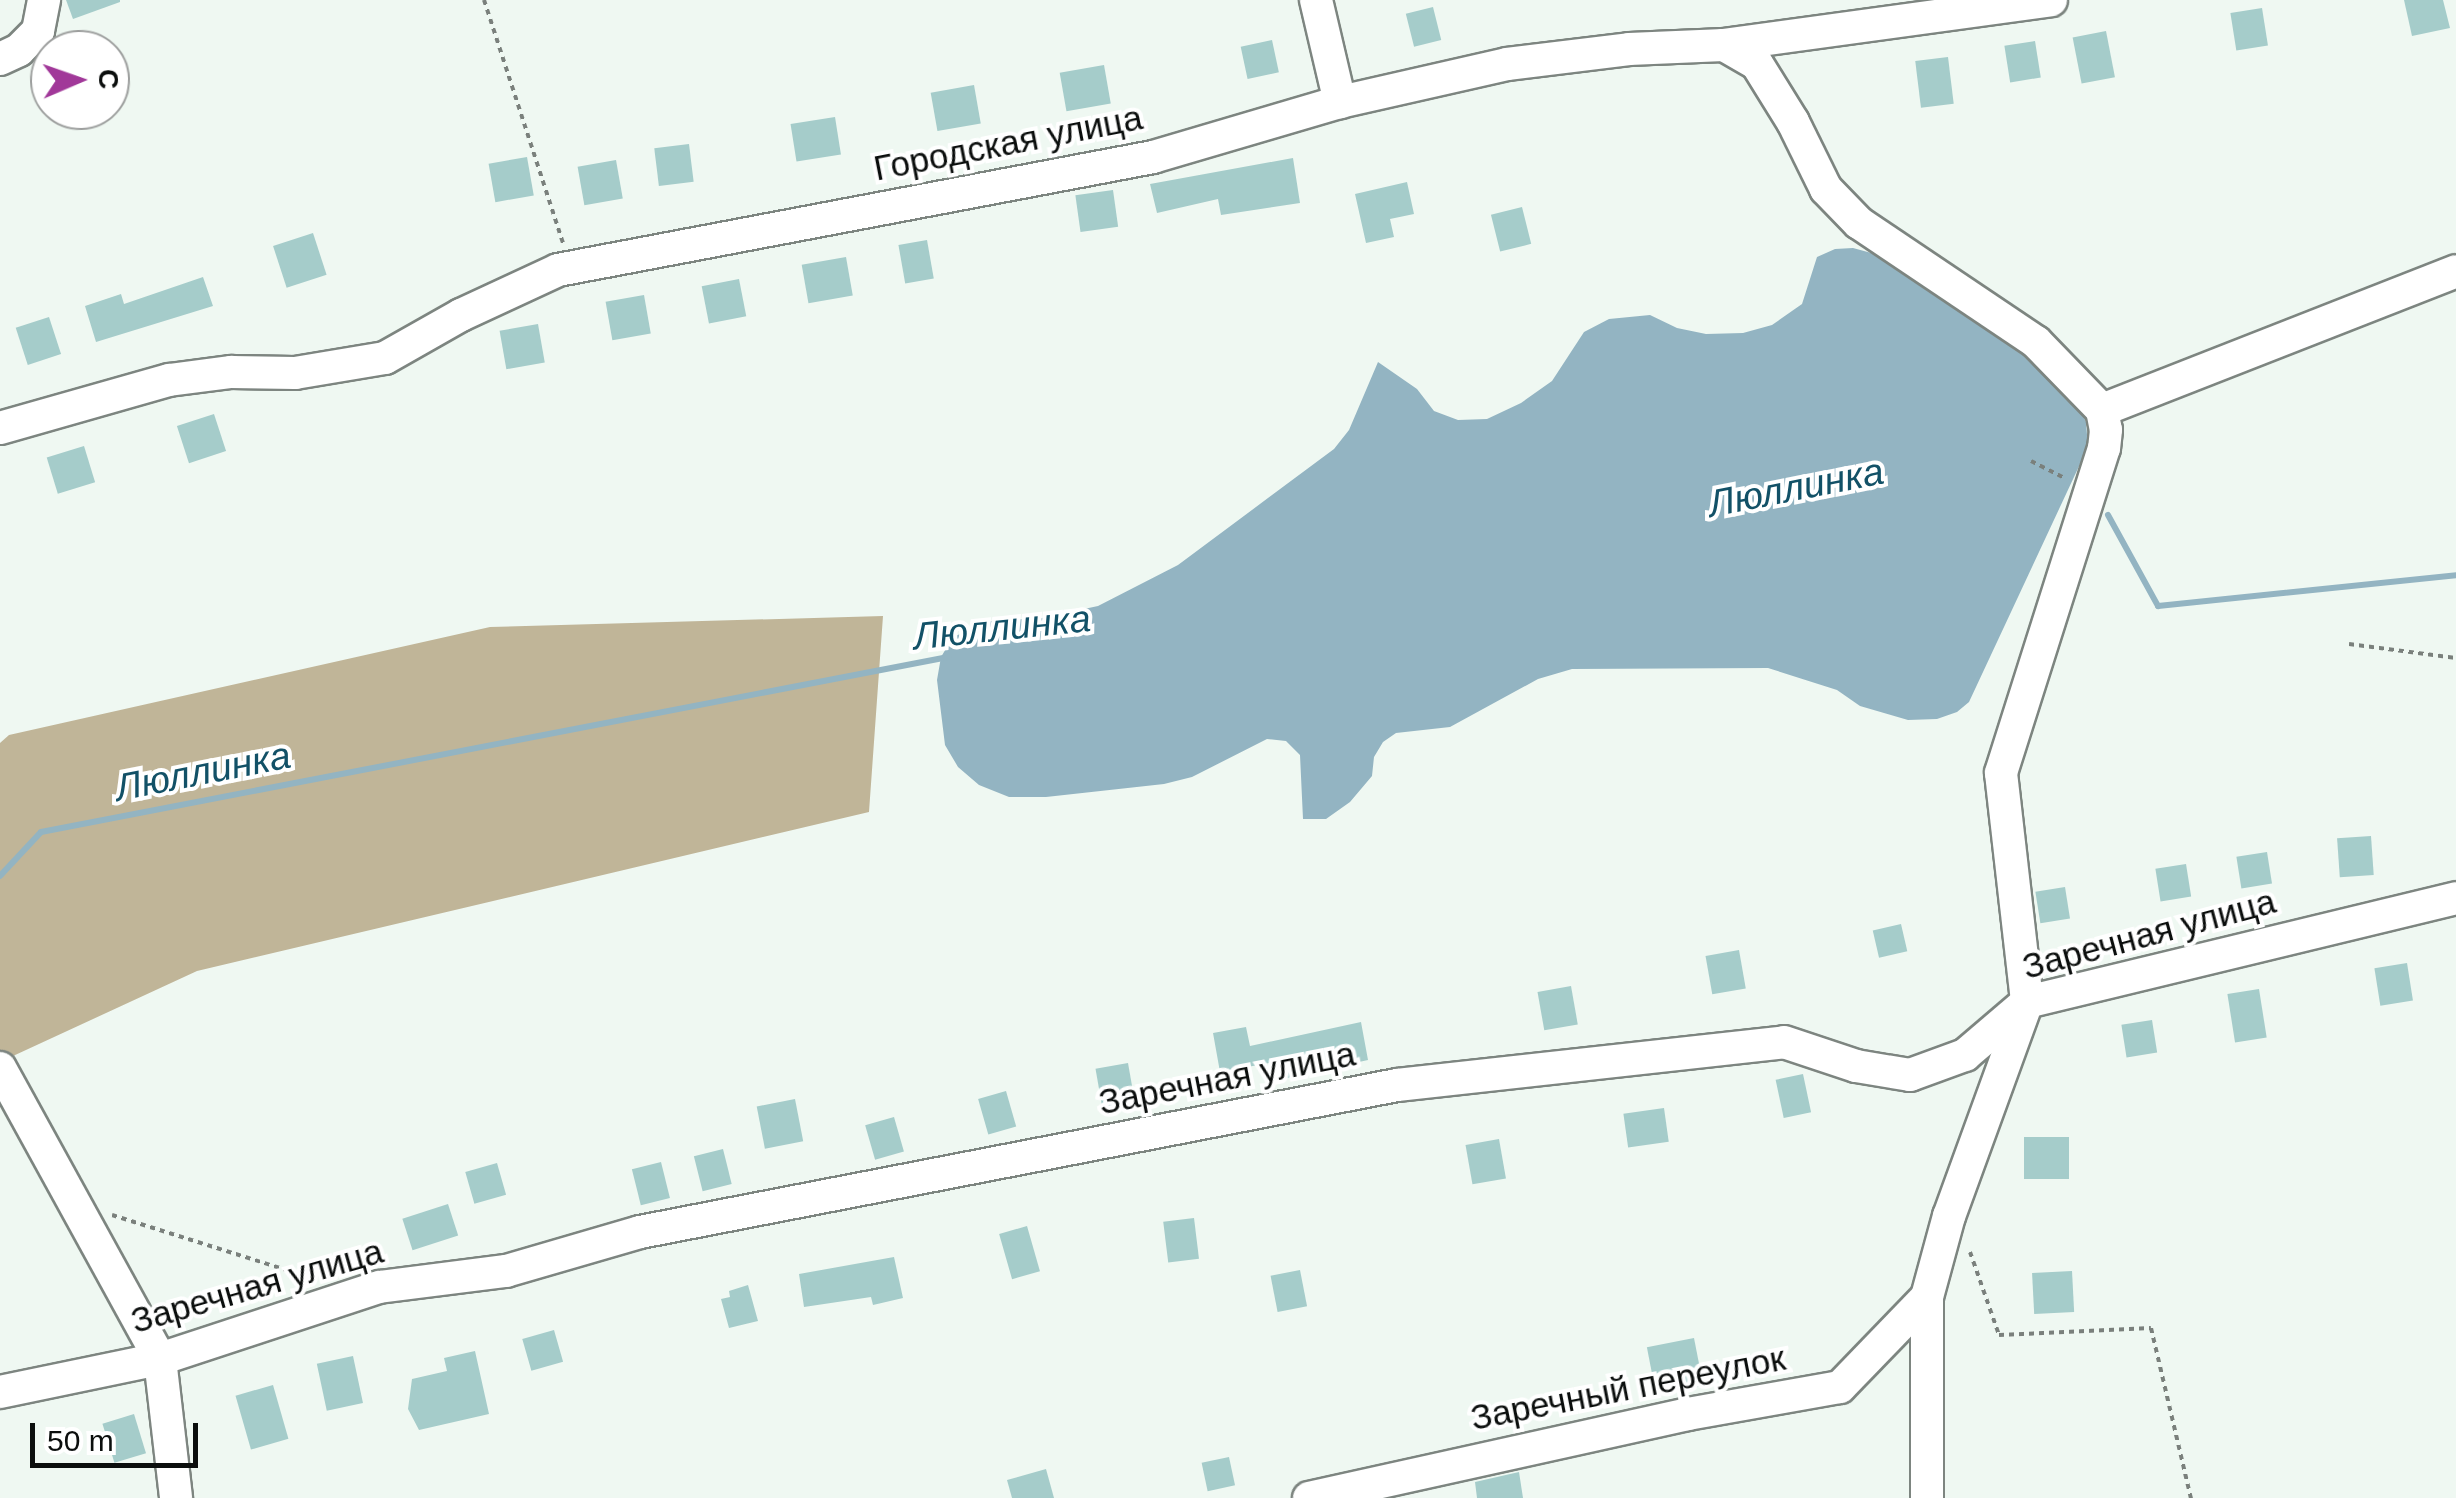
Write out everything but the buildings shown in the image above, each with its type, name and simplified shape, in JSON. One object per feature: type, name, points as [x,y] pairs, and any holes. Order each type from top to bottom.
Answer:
[{"type":"street","points":[[0,59],[20,50],[38,31],[44,0]]},
{"type":"street","points":[[1316,0],[1340,102]]},
{"type":"street","name":"Городская улица","points":[[0,428],[168,380],[230,372],[295,373],[385,358],[462,315],[571,268],[1154,157],[1340,102],[1507,64],[1629,49],[1724,45],[2050,0]]},
{"type":"street","points":[[1724,45],[1757,64],[1794,122],[1826,189],[1859,223],[2036,342],[2102,410],[2104,448],[2001,773],[2028,1002],[1953,1204],[1927,1297],[1927,1498]]},
{"type":"street","points":[[2102,410],[2456,271]]},
{"type":"street","name":"Заречная улица","points":[[0,1392],[160,1358],[360,1293],[506,1271],[640,1232],[1397,1085],[1784,1042],[1856,1066],[1910,1074],[1965,1055],[2028,1002],[2456,898]]},
{"type":"street","points":[[0,1068],[160,1358],[176,1498]]},
{"type":"street","name":"Заречный переулок","points":[[1310,1498],[1688,1414],[1840,1387],[1927,1297]]},
{"type":"path","points":[[484,0],[571,268]]},
{"type":"path","points":[[2031,461],[2091,492]]},
{"type":"path","points":[[2350,644],[2456,658]]},
{"type":"path","points":[[73,1203],[360,1293]]},
{"type":"path","points":[[1953,1204],[1999,1335],[2151,1328],[2190,1498]]},
{"type":"shaded area","points":[[883,616],[869,812],[197,971],[0,1062],[0,743],[9,735],[490,627]]},
{"type":"water","points":[[1853,248],[1875,254],[1900,268],[2037,365],[2077,400],[2086,422],[2088,447],[1969,702],[1957,712],[1937,719],[1908,720],[1860,706],[1837,690],[1768,668],[1572,669],[1538,679],[1450,727],[1396,733],[1383,742],[1374,757],[1372,776],[1350,802],[1326,819],[1303,819],[1300,755],[1286,741],[1267,739],[1192,777],[1164,784],[1046,797],[1009,797],[979,785],[958,767],[945,745],[937,680],[941,657],[953,637],[991,621],[1042,618],[1098,606],[1178,565],[1334,449],[1349,430],[1378,362],[1417,389],[1434,411],[1458,420],[1487,419],[1521,403],[1552,381],[1584,332],[1609,319],[1650,315],[1677,328],[1706,334],[1743,333],[1772,325],[1802,304],[1817,257],[1835,249]]},
{"type":"waterway","name":"Люллинка","points":[[2108,515],[2158,606],[2456,575]]},
{"type":"waterway","name":"Люллинка","points":[[0,876],[41,832],[948,657]]}]
